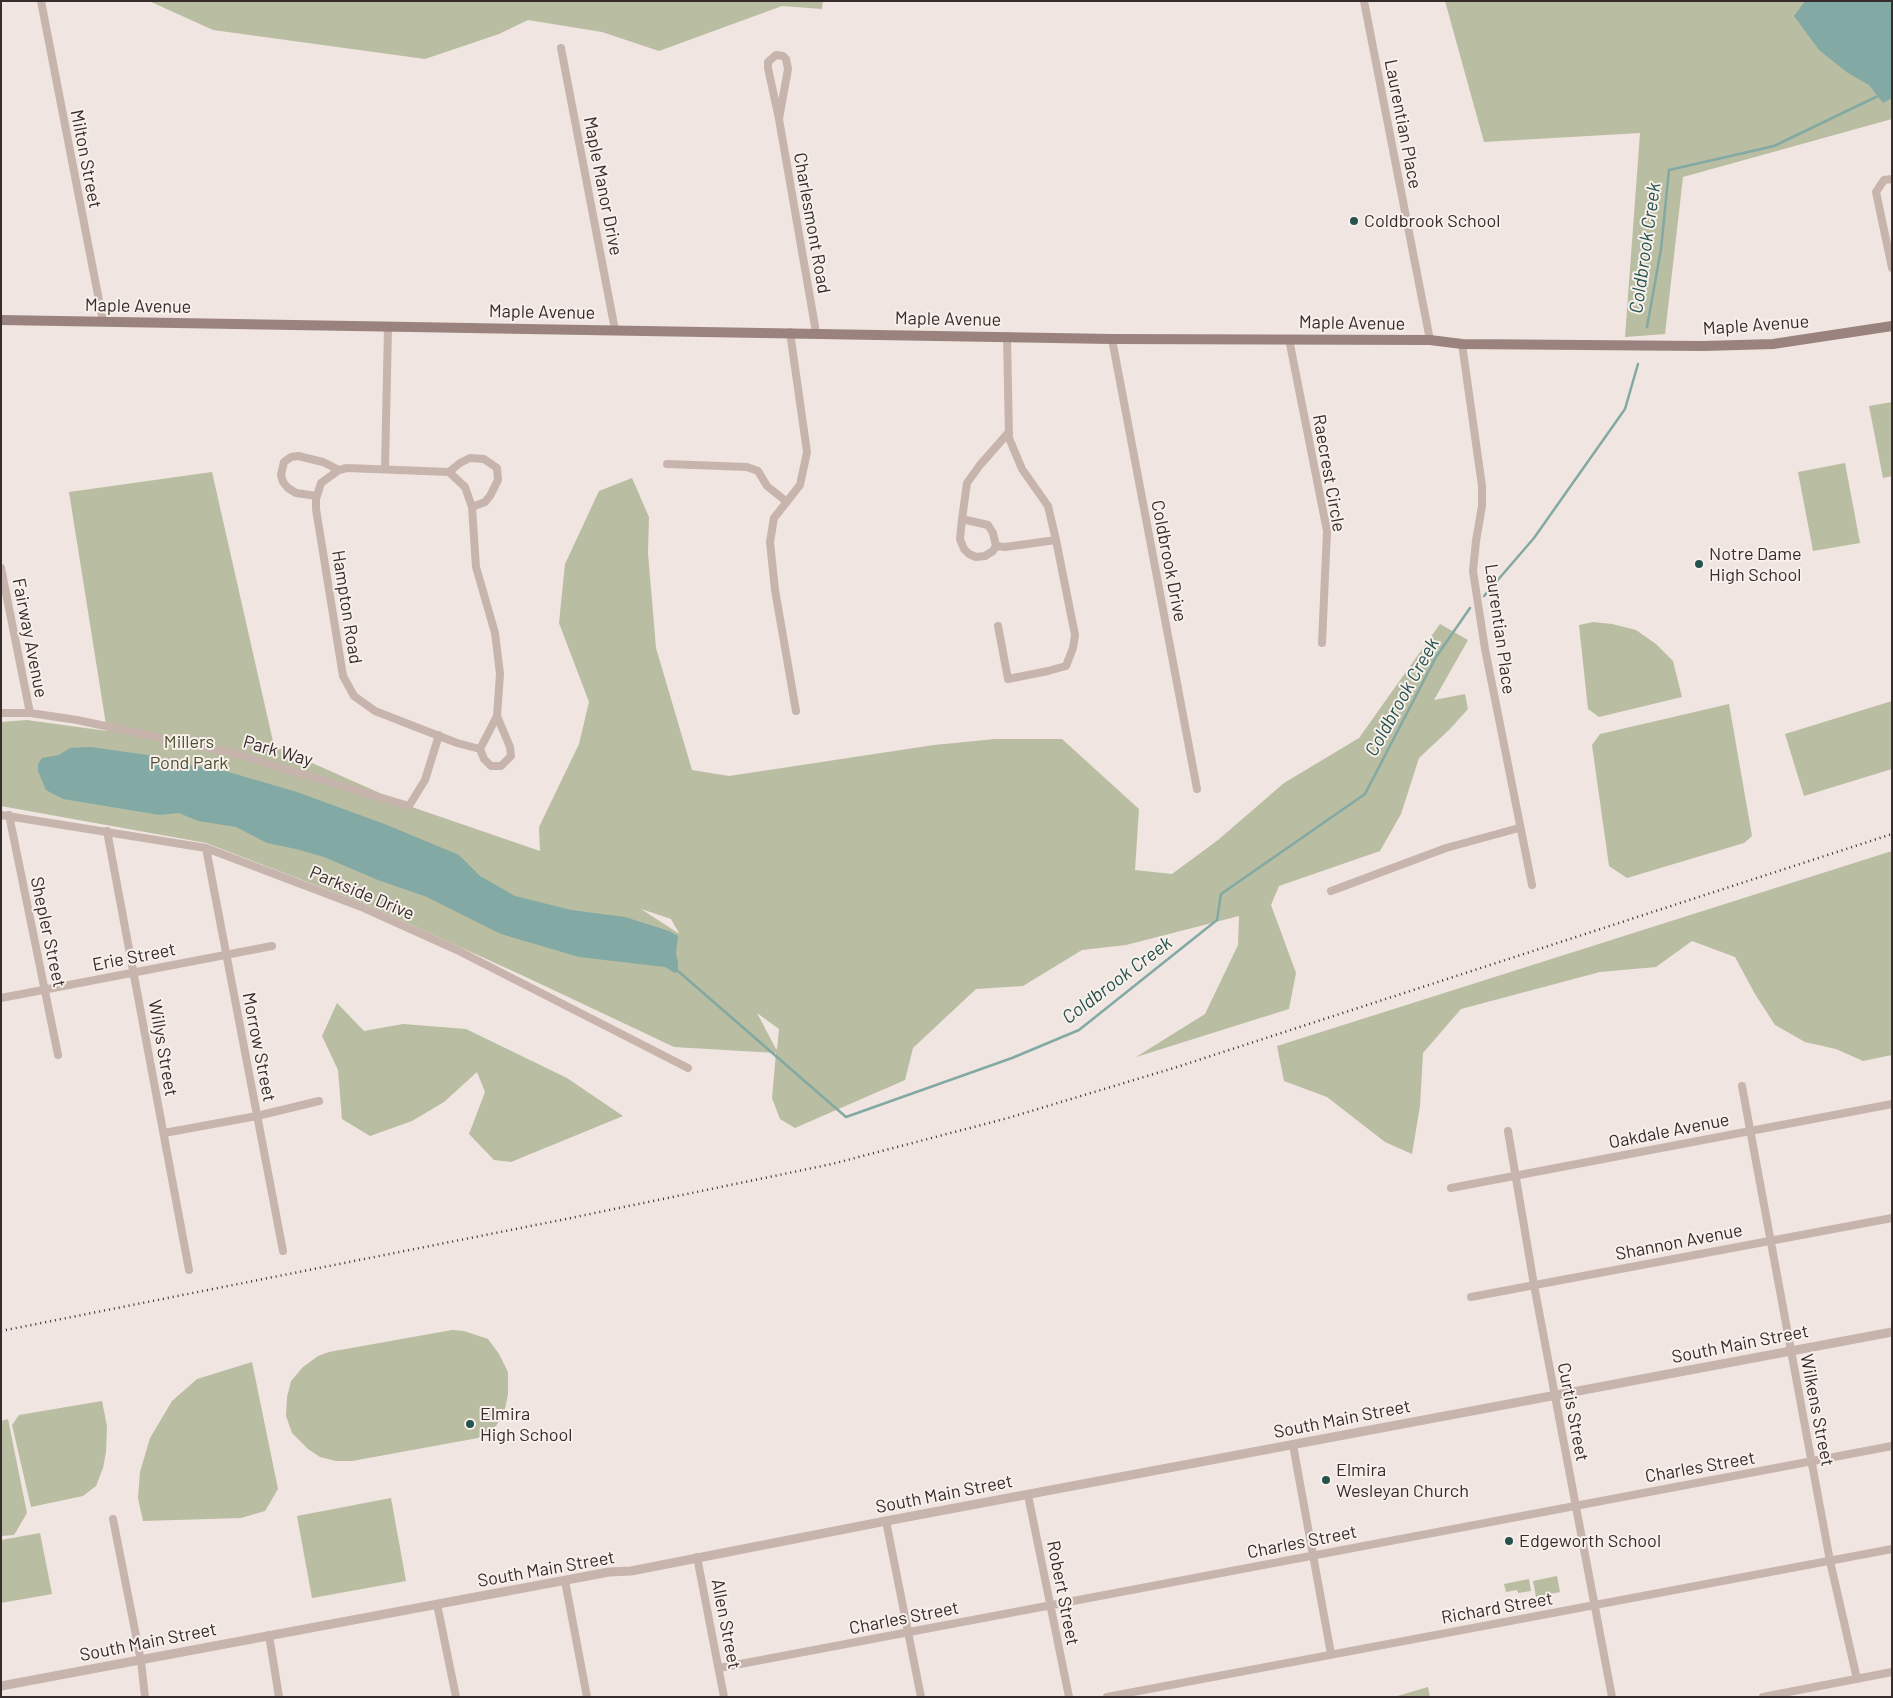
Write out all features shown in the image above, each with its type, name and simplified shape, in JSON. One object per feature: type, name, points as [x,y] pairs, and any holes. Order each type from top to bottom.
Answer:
[{"type":"main road","name":"Maple Avenue","points":[[1,320],[1112,338],[1430,340],[1462,344],[1703,346],[1773,344],[1892,326]]},
{"type":"street","name":"Milton Street","points":[[41,1],[103,321]]},
{"type":"street","name":"Laurentian Place","points":[[1364,1],[1430,340]]},
{"type":"street","name":"Maple Manor Drive","points":[[561,48],[615,330]]},
{"type":"street","name":"Charlesmont Road","points":[[779,119],[788,69],[786,59],[783,56],[776,55],[768,62],[768,68],[779,119],[816,332]]},
{"type":"street","points":[[1892,179],[1884,180],[1876,192],[1892,268]]},
{"type":"street","points":[[385,469],[388,326]]},
{"type":"street","points":[[790,332],[807,452],[800,485],[774,518],[770,542],[775,590],[796,711]]},
{"type":"street","points":[[998,626],[1008,679],[1048,672],[1066,666],[1073,648],[1074,635],[1048,506],[1022,469],[1009,438],[1007,336]]},
{"type":"street","name":"Coldbrook Drive","points":[[1112,338],[1197,790]]},
{"type":"street","name":"Raecrest Circle","points":[[1289,339],[1327,531],[1322,643]]},
{"type":"street","name":"Laurentian Place","points":[[1462,344],[1482,486],[1482,506],[1473,571],[1485,649],[1519,828],[1532,885]]},
{"type":"street","points":[[962,519],[988,525],[994,533],[996,546],[993,551],[985,556],[976,557],[968,554],[960,539],[962,519],[967,483],[1009,432]]},
{"type":"street","points":[[339,470],[323,462],[298,456],[291,457],[284,462],[281,475],[283,482],[296,493],[317,496],[321,484],[339,470],[347,468],[448,472],[465,487],[472,507],[476,567],[495,633],[499,666],[498,716],[510,747],[511,756],[501,766],[491,766],[484,759],[480,748],[498,716]]},
{"type":"street","points":[[448,472],[470,458],[484,459],[497,468],[498,480],[490,496],[485,502],[472,507]]},
{"type":"street","points":[[667,464],[748,467],[758,471],[767,486],[786,502]]},
{"type":"street","name":"Hampton Road","points":[[317,496],[316,510],[343,676],[354,696],[375,711],[457,744],[480,748]]},
{"type":"street","points":[[996,546],[1005,547],[1056,540]]},
{"type":"street","name":"Fairway Avenue","points":[[1,568],[30,713]]},
{"type":"street","name":"Park Way","points":[[1,713],[30,713],[78,720],[236,754],[409,806],[424,780],[438,735]]},
{"type":"street","name":"Parkside Drive","points":[[5,815],[206,848],[364,908],[457,950],[688,1068]]},
{"type":"street","name":"Shepler Street","points":[[5,815],[58,1055]]},
{"type":"street","points":[[1331,891],[1446,848],[1519,828]]},
{"type":"street","name":"Willys Street","points":[[107,832],[190,1270]]},
{"type":"street","name":"Morrow Street","points":[[206,848],[283,1251]]},
{"type":"street","name":"Erie Street","points":[[1,998],[272,946]]},
{"type":"street","name":"Wilkens Street","points":[[1742,1086],[1830,1561],[1857,1679]]},
{"type":"street","points":[[164,1133],[258,1116],[319,1101]]},
{"type":"street","name":"Oakdale Avenue","points":[[1451,1188],[1892,1104]]},
{"type":"street","name":"Curtis Street","points":[[1508,1131],[1534,1285],[1612,1697]]},
{"type":"street","name":"Shannon Avenue","points":[[1471,1297],[1892,1218]]},
{"type":"street","name":"South Main Street","points":[[1,1686],[609,1572],[631,1571],[886,1521],[1892,1332]]},
{"type":"street","points":[[1293,1445],[1331,1654]]},
{"type":"street","name":"Charles Street","points":[[719,1668],[908,1633],[1049,1604],[1892,1446]]},
{"type":"street","name":"Robert Street","points":[[1028,1495],[1069,1697]]},
{"type":"street","points":[[114,1519],[141,1661],[145,1697]]},
{"type":"street","points":[[886,1521],[921,1697]]},
{"type":"street","name":"Richard Street","points":[[1107,1697],[1892,1549]]},
{"type":"street","name":"Allen Street","points":[[698,1557],[724,1697]]},
{"type":"street","points":[[565,1581],[587,1697]]},
{"type":"street","points":[[437,1604],[456,1697]]},
{"type":"street","points":[[269,1635],[279,1697]]},
{"type":"street","points":[[1763,1697],[1892,1672]]},
{"type":"green space","points":[[149,1],[823,1],[822,9],[782,6],[659,51],[602,32],[528,20],[499,34],[425,59],[213,30]]},
{"type":"green space","points":[[1445,1],[1892,1],[1892,119],[1683,177],[1665,334],[1625,337],[1640,133],[1484,142]]},
{"type":"green space","points":[[1892,402],[1892,476],[1883,478],[1869,406]]},
{"type":"green space","points":[[1845,463],[1860,543],[1813,551],[1798,472]]},
{"type":"green space","name":"Millers Pond Park","points":[[212,472],[274,746],[409,806],[540,851],[539,827],[579,744],[589,702],[559,623],[565,564],[599,491],[632,478],[649,517],[648,553],[656,648],[692,770],[729,776],[934,745],[995,739],[1062,739],[1139,809],[1135,870],[1172,874],[1218,840],[1284,783],[1359,738],[1440,624],[1468,640],[1434,700],[1465,694],[1468,709],[1419,758],[1401,814],[1380,851],[1279,886],[1271,905],[1296,973],[1289,1009],[1136,1057],[1205,1014],[1238,945],[1239,916],[1126,945],[1082,950],[1023,986],[976,989],[913,1048],[905,1080],[795,1128],[780,1119],[772,1098],[776,1053],[674,1047],[370,906],[206,843],[1,806],[1,722],[27,720],[107,731],[69,492]],"holes":[[[641,909],[671,919],[679,933],[678,933]],[[757,1013],[779,1029],[777,1049],[776,1049]]]},
{"type":"green space","points":[[1593,622],[1612,624],[1636,630],[1656,644],[1673,661],[1682,697],[1599,717],[1588,709],[1579,625]]},
{"type":"green space","points":[[1892,701],[1892,769],[1804,796],[1785,734]]},
{"type":"green space","points":[[1729,704],[1752,836],[1744,843],[1627,878],[1609,866],[1592,745],[1600,734]]},
{"type":"green space","points":[[1892,851],[1892,1055],[1863,1061],[1836,1049],[1805,1042],[1775,1025],[1755,994],[1735,957],[1692,941],[1656,967],[1600,972],[1461,1009],[1423,1053],[1420,1106],[1412,1154],[1385,1142],[1327,1097],[1284,1081],[1277,1046]]},
{"type":"green space","points":[[337,1003],[364,1031],[403,1024],[466,1029],[567,1078],[623,1116],[511,1162],[494,1160],[469,1134],[485,1092],[477,1072],[444,1102],[412,1121],[370,1136],[342,1119],[338,1070],[322,1036]]},
{"type":"green space","points":[[452,1330],[464,1331],[488,1339],[499,1354],[508,1372],[508,1394],[504,1414],[496,1426],[478,1438],[352,1461],[336,1461],[320,1457],[308,1449],[292,1433],[286,1416],[287,1397],[291,1381],[303,1367],[318,1356],[329,1352]]},
{"type":"green space","points":[[252,1362],[278,1489],[265,1511],[241,1518],[143,1521],[138,1498],[140,1472],[150,1438],[172,1401],[197,1379]]},
{"type":"green space","points":[[102,1401],[107,1426],[106,1452],[103,1468],[96,1486],[83,1496],[31,1507],[12,1425],[19,1415]]},
{"type":"green space","points":[[8,1419],[27,1513],[14,1535],[1,1536],[1,1421]]},
{"type":"green space","points":[[391,1498],[406,1581],[312,1598],[297,1516]]},
{"type":"green space","points":[[40,1533],[52,1594],[1,1603],[1,1540]]},
{"type":"green space","points":[[1557,1576],[1560,1592],[1536,1597],[1533,1581]]},
{"type":"green space","points":[[1529,1579],[1531,1591],[1518,1593],[1517,1590],[1506,1592],[1504,1584]]},
{"type":"green space","points":[[1428,1687],[1430,1697],[1393,1697],[1401,1695]]},
{"type":"water","points":[[1805,1],[1888,1],[1892,3],[1892,98],[1883,103],[1869,85],[1848,73],[1819,50],[1794,16]]},
{"type":"water","points":[[90,747],[148,755],[187,765],[218,769],[297,792],[387,825],[459,855],[480,876],[515,896],[571,910],[625,917],[669,931],[678,936],[676,953],[678,971],[675,973],[665,967],[579,957],[501,934],[427,897],[378,880],[324,857],[267,843],[236,827],[198,821],[179,813],[160,815],[63,799],[46,790],[38,771],[38,764],[42,758],[59,755],[70,748]]},
{"type":"waterway","name":"Coldbrook Creek","points":[[1647,327],[1661,249],[1669,170],[1774,146],[1880,95]]},
{"type":"waterway","name":"Coldbrook Creek","points":[[1484,596],[1534,538],[1625,409],[1638,364]]},
{"type":"waterway","name":"Coldbrook Creek","points":[[678,971],[846,1117],[1012,1058],[1079,1030],[1217,920],[1221,894],[1365,794],[1436,657],[1470,608]]},
{"type":"railway","points":[[1,1331],[561,1220],[832,1164],[1008,1118],[1177,1067],[1892,834]]},
{"type":"place","name":"Coldbrook School","points":[[1354,221]]},
{"type":"place","name":"Notre Dame High School","points":[[1699,564]]},
{"type":"place","name":"Elmira High School","points":[[470,1424]]},
{"type":"place","name":"Elmira Wesleyan Church","points":[[1326,1480]]},
{"type":"place","name":"Edgeworth School","points":[[1509,1541]]}]
